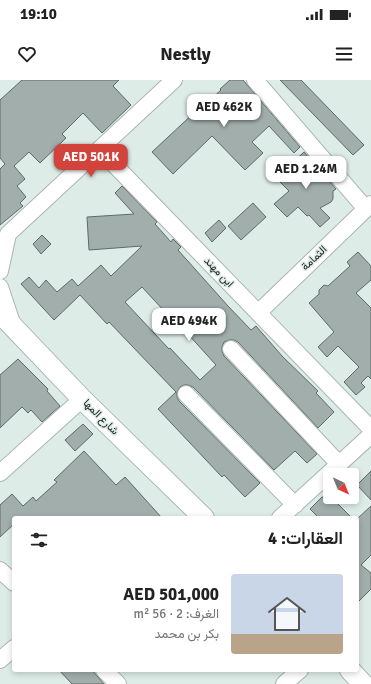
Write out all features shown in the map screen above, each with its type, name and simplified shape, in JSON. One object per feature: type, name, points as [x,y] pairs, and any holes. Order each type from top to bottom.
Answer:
[{"type":"street","points":[[0,271],[8,234],[174,80]]},
{"type":"street","points":[[255,80],[368,206]]},
{"type":"street","name":"ابن مهند","points":[[100,150],[371,429]]},
{"type":"street","name":"الثمامة","points":[[258,312],[368,206]]},
{"type":"street","points":[[0,287],[6,319]]},
{"type":"street","name":"شارع المها","points":[[6,319],[82,399],[202,516]]},
{"type":"street","points":[[231,349],[339,464]]},
{"type":"street","points":[[186,394],[295,505]]},
{"type":"street","points":[[0,473],[82,399]]},
{"type":"street","points":[[282,516],[371,435]]},
{"type":"street","points":[[0,570],[12,581]]},
{"type":"street","points":[[0,660],[12,650]]},
{"type":"street","points":[[106,672],[118,684]]},
{"type":"street","points":[[284,684],[298,672]]},
{"type":"street","points":[[352,672],[363,684]]},
{"type":"building","points":[[22,80],[119,80],[113,86],[131,105],[102,133],[83,113],[62,134],[66,138],[40,163],[29,152],[14,166],[25,179],[17,186],[26,197],[20,203],[23,206],[0,225],[0,169],[5,164],[0,158],[0,100]]},
{"type":"building","points":[[230,80],[243,80],[300,147],[294,153],[269,126],[252,142],[263,153],[245,170],[212,136],[173,174],[152,152],[221,90],[220,89]]},
{"type":"building","points":[[280,80],[301,80],[364,145],[353,155]]},
{"type":"building","points":[[304,152],[336,189],[333,191],[333,199],[331,202],[320,208],[330,218],[320,227],[309,215],[307,216],[298,207],[287,217],[274,204],[289,191],[276,178]]},
{"type":"building","points":[[122,186],[157,222],[155,224],[171,242],[173,239],[181,247],[178,250],[228,306],[251,330],[256,326],[282,356],[318,391],[316,393],[334,412],[318,428],[238,342],[229,340],[224,342],[222,351],[224,356],[317,454],[307,463],[295,451],[274,470],[193,387],[184,385],[180,387],[177,392],[179,401],[260,483],[245,497],[224,475],[222,477],[158,409],[176,392],[109,322],[107,324],[80,295],[54,320],[21,284],[29,277],[39,288],[46,280],[57,292],[72,279],[78,286],[101,265],[111,276],[142,246],[89,250],[87,217],[134,214],[115,193]],"holes":[[[142,287],[166,313],[168,312],[216,365],[200,380],[125,302]]]},
{"type":"building","points":[[253,203],[266,217],[241,240],[228,226]]},
{"type":"building","points":[[219,220],[226,228],[212,242],[205,233]]},
{"type":"building","points":[[42,235],[51,244],[41,254],[33,244]]},
{"type":"building","points":[[358,252],[371,266],[371,280],[356,293],[371,308],[371,379],[368,376],[361,383],[365,387],[356,395],[344,382],[359,367],[338,346],[327,357],[318,347],[334,332],[309,303],[319,294],[319,290],[324,285],[328,286],[350,266],[347,262]]},
{"type":"building","points":[[18,359],[48,389],[47,391],[60,406],[42,422],[31,410],[28,413],[22,407],[0,428],[0,375]]},
{"type":"building","points":[[83,424],[93,434],[75,451],[65,440]]},
{"type":"building","points":[[84,451],[116,485],[125,477],[160,516],[12,516],[12,526],[0,537],[0,505],[12,494],[23,506],[33,497],[36,501],[57,482],[54,480]]},
{"type":"building","points":[[371,471],[371,500],[359,487],[359,483]]},
{"type":"building","points":[[323,497],[323,504],[338,504],[350,516],[317,516],[310,509]]},
{"type":"building","points":[[371,506],[371,555],[361,565],[371,573],[371,589],[359,601],[359,517]]},
{"type":"building","points":[[61,672],[94,672],[104,684],[72,684]]}]
